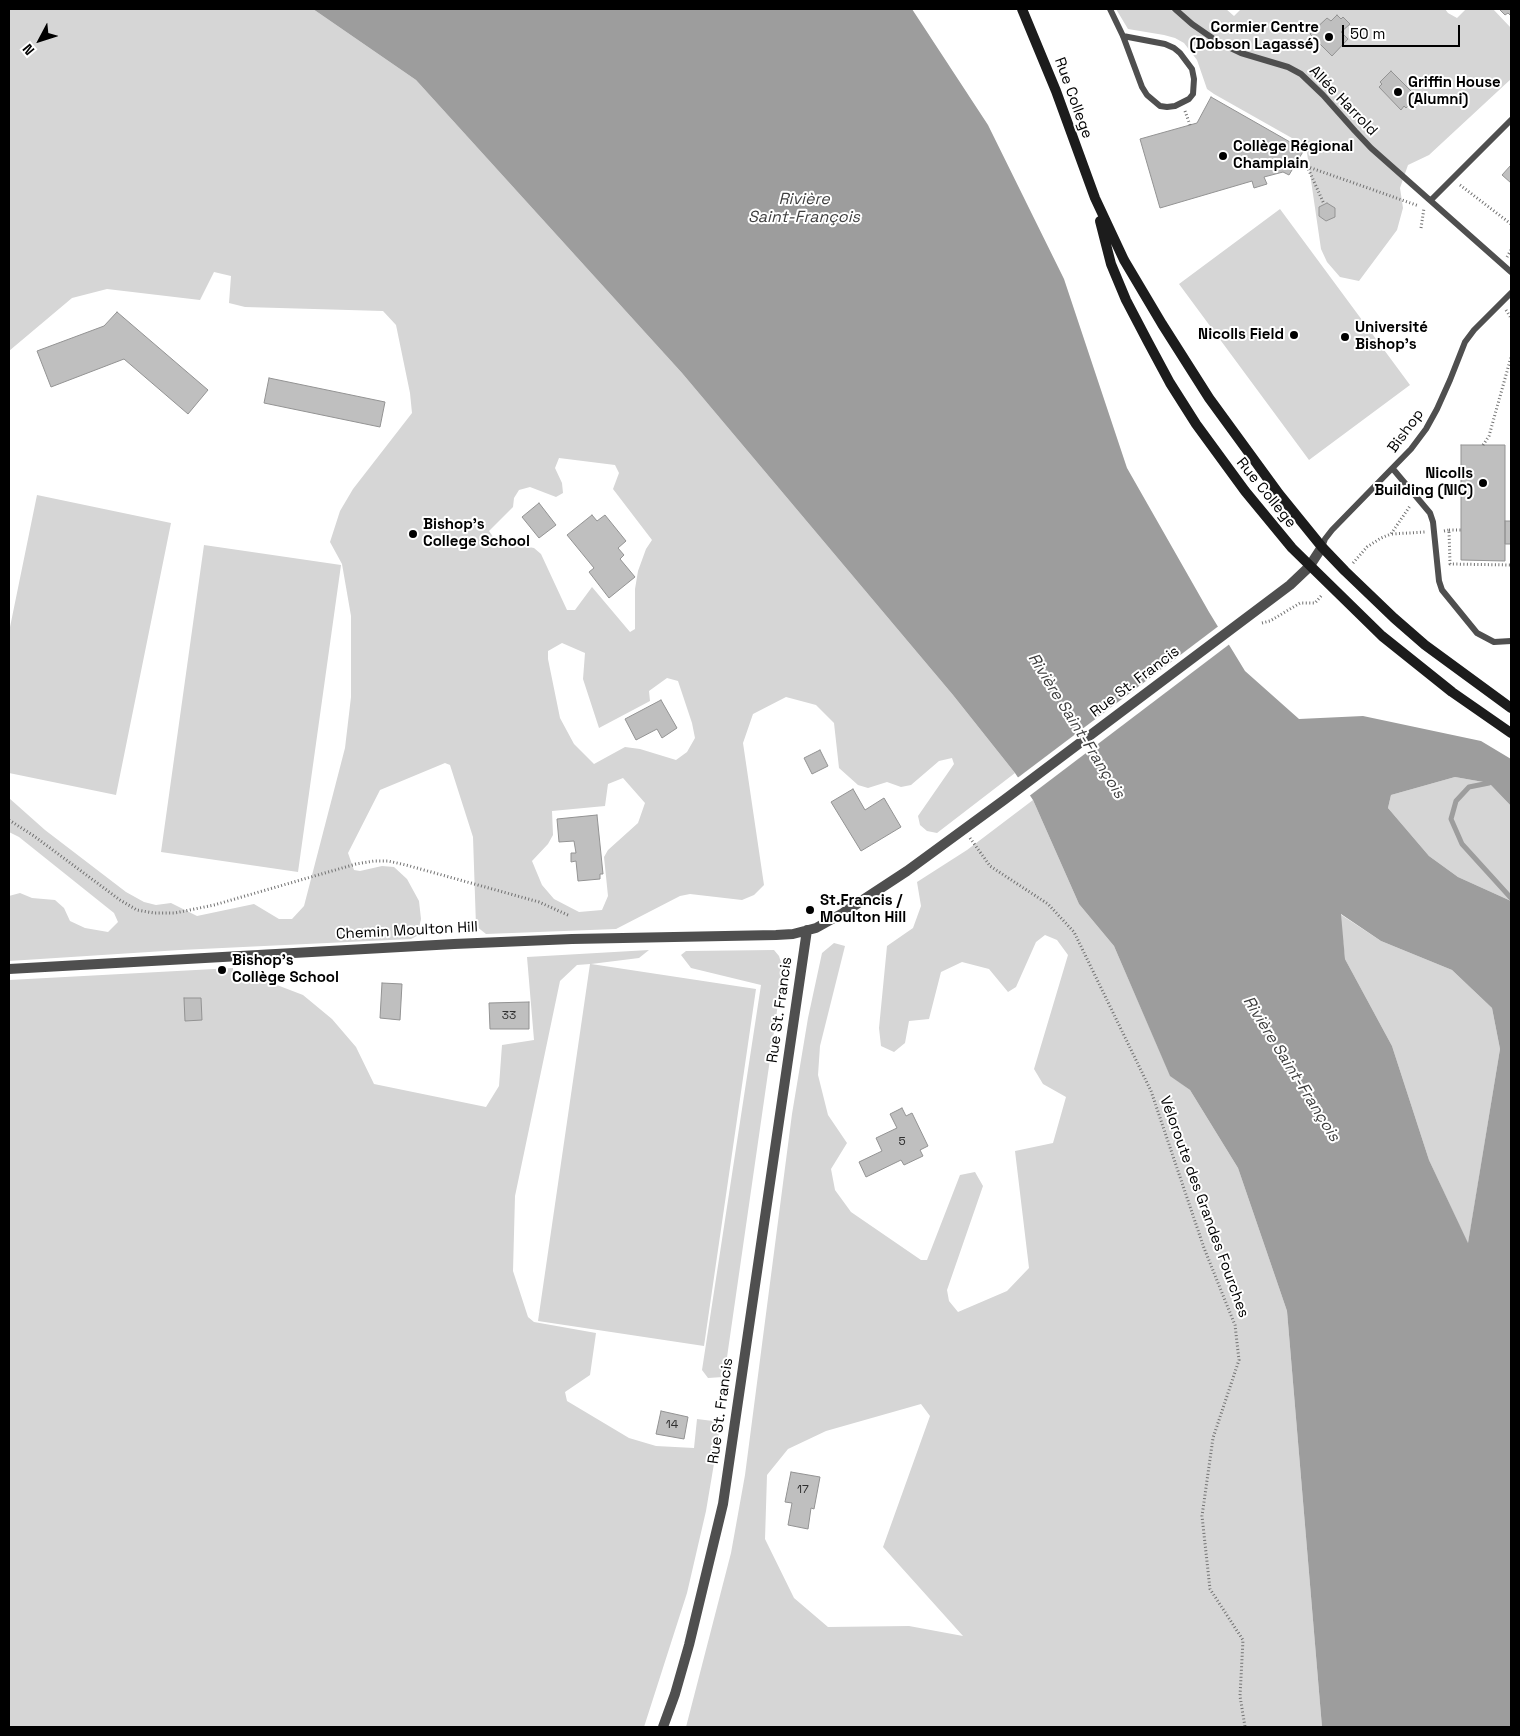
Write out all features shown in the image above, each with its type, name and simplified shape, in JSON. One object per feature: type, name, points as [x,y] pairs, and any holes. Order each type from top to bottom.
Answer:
[{"type":"main road","name":"Rue College","points":[[1022,9],[1056,91],[1095,198],[1124,260],[1183,360],[1243,446],[1322,547],[1394,618],[1425,645],[1511,708]]},
{"type":"main road","name":"Rue College","points":[[1095,198],[1111,264],[1126,300],[1170,383],[1229,471],[1292,548],[1356,613],[1409,660],[1511,733]]},
{"type":"street","name":"Rue St. Francis","points":[[663,1727],[689,1645],[723,1504],[808,930],[827,922],[876,892],[1004,800],[1290,585],[1309,567],[1322,547]]},
{"type":"street","name":"Chemin Moulton Hill","points":[[9,969],[454,944],[572,939],[776,935],[793,934],[808,930]]},
{"type":"lane","points":[[1110,9],[1123,36],[1142,87],[1154,102],[1160,106],[1175,106],[1189,99],[1193,94],[1194,79],[1192,69],[1180,53],[1165,44],[1123,36]]},
{"type":"lane","name":"Allée Harrold","points":[[1175,9],[1192,24],[1218,42],[1241,53],[1288,67],[1301,74],[1323,94],[1371,148],[1511,272]]},
{"type":"lane","points":[[1431,200],[1511,120]]},
{"type":"lane","name":"Bishop","points":[[1511,293],[1474,330],[1465,342],[1450,380],[1426,429],[1412,449],[1393,469],[1430,513],[1434,531],[1439,581],[1442,590],[1477,633],[1485,639],[1494,642],[1511,641]]},
{"type":"lane","points":[[1322,547],[1332,530],[1393,469]]},
{"type":"path","points":[[1297,162],[1424,208],[1421,228]]},
{"type":"path","points":[[1307,166],[1324,204]]},
{"type":"path","points":[[1459,184],[1511,224]]},
{"type":"path","points":[[1483,445],[1489,436],[1511,357]]},
{"type":"path","points":[[1391,534],[1411,507],[1407,500]]},
{"type":"path","points":[[1450,530],[1450,564],[1511,565]]},
{"type":"path","points":[[1356,560],[1367,547],[1391,534],[1461,530]]},
{"type":"path","points":[[1254,625],[1270,621],[1300,603],[1315,603]]},
{"type":"path","points":[[9,820],[34,836],[120,900],[137,910],[154,913],[175,913],[214,905],[356,864],[381,861],[406,865],[539,902],[570,916]]},
{"type":"path","name":"Véloroute des Grandes Fourches","points":[[968,835],[990,866],[1048,904],[1074,932],[1151,1091],[1204,1248],[1235,1325],[1239,1360],[1213,1438],[1202,1516],[1210,1589],[1244,1640],[1240,1696],[1245,1727]]},
{"type":"shaded area","points":[[9,9],[313,9],[416,80],[682,373],[953,695],[1015,773],[937,833],[927,831],[920,825],[918,816],[954,764],[952,758],[939,761],[911,785],[901,787],[887,782],[868,788],[858,785],[839,768],[834,723],[816,705],[786,697],[753,714],[743,743],[764,885],[754,895],[742,900],[690,894],[680,896],[616,929],[486,934],[476,926],[473,837],[450,765],[445,763],[380,790],[348,853],[354,870],[360,871],[382,866],[394,867],[407,879],[419,901],[421,919],[417,936],[411,939],[180,950],[9,961],[9,896],[20,893],[32,898],[55,900],[64,908],[70,921],[85,928],[108,932],[118,922],[114,913],[19,837],[9,832],[9,798],[45,830],[126,892],[144,902],[156,905],[171,903],[197,916],[254,904],[279,919],[292,919],[304,906],[345,748],[351,697],[351,616],[342,564],[330,542],[340,511],[353,489],[412,413],[410,393],[396,325],[383,311],[245,307],[229,303],[231,276],[214,272],[200,300],[107,289],[72,298],[9,351]],"holes":[[[559,458],[615,465],[619,473],[613,489],[652,540],[646,549],[638,571],[635,589],[635,629],[630,632],[592,587],[575,610],[567,610],[541,554],[534,548],[496,541],[489,531],[513,507],[514,498],[519,490],[530,487],[556,497],[563,493],[562,483],[555,468]],[[562,643],[585,653],[583,679],[599,728],[650,701],[649,691],[667,678],[678,681],[695,738],[687,752],[676,760],[640,749],[625,747],[594,764],[574,744],[560,718],[548,651]],[[623,778],[645,803],[638,823],[608,850],[604,857],[608,896],[602,910],[579,912],[554,899],[542,885],[532,861],[548,844],[553,835],[552,811],[605,806],[608,784]]]},
{"type":"shaded area","points":[[1116,9],[1226,9],[1234,16],[1241,9],[1445,9],[1457,18],[1466,9],[1493,9],[1511,28],[1511,79],[1429,155],[1408,165],[1400,188],[1403,208],[1397,230],[1359,281],[1340,277],[1327,262],[1321,249],[1306,146],[1207,89],[1197,60],[1184,43],[1164,35],[1128,29]]},
{"type":"shaded area","name":"Nicolls Field","points":[[1280,209],[1410,385],[1309,460],[1179,284]]},
{"type":"shaded area","points":[[37,495],[171,523],[116,795],[9,773],[9,632]]},
{"type":"shaded area","points":[[204,545],[341,565],[298,872],[161,852]]},
{"type":"shaded area","points":[[1455,777],[1489,783],[1511,806],[1511,901],[1458,877],[1429,856],[1388,808],[1391,795]]},
{"type":"shaded area","points":[[1033,800],[1079,904],[1114,946],[1170,1075],[1190,1090],[1238,1168],[1287,1311],[1322,1727],[686,1727],[731,1553],[745,1475],[792,1114],[808,1018],[822,953],[834,943],[845,946],[820,1046],[818,1075],[828,1115],[847,1143],[831,1169],[835,1190],[851,1212],[921,1260],[927,1260],[960,1175],[975,1172],[983,1186],[947,1290],[949,1301],[958,1312],[1007,1291],[1029,1268],[1015,1151],[1053,1143],[1066,1097],[1043,1084],[1034,1069],[1068,955],[1057,940],[1045,935],[1036,942],[1016,987],[1008,992],[989,969],[962,962],[941,972],[929,1019],[909,1021],[905,1043],[894,1052],[881,1046],[879,1028],[887,946],[913,928],[921,906],[917,882],[967,850]],"holes":[[[921,1404],[930,1416],[883,1547],[963,1636],[909,1626],[828,1627],[794,1598],[765,1539],[767,1475],[788,1449],[826,1431]]]},
{"type":"shaded area","points":[[1340,914],[1381,941],[1452,970],[1492,1008],[1500,1049],[1468,1244],[1429,1160],[1392,1046],[1345,959]]},
{"type":"shaded area","points":[[649,950],[639,958],[591,964],[756,989],[704,1346],[538,1321],[590,964],[577,965],[560,981],[515,1196],[513,1271],[528,1317],[534,1322],[596,1333],[590,1375],[565,1392],[567,1401],[629,1438],[656,1446],[694,1448],[697,1419],[721,1422],[706,1511],[687,1593],[644,1727],[9,1727],[9,980],[233,968],[234,978],[264,980],[303,995],[332,1019],[356,1047],[374,1084],[486,1107],[499,1086],[502,1045],[534,1040],[527,957]]},
{"type":"shaded area","points":[[774,950],[779,956],[783,969],[725,1371],[723,1377],[708,1378],[702,1370],[761,985],[691,968],[681,955],[686,951]]},
{"type":"water","name":"Rivière Saint-François","points":[[313,9],[912,9],[988,125],[1064,279],[1127,468],[1245,671],[1299,719],[1363,716],[1481,741],[1511,759],[1511,806],[1489,783],[1455,777],[1391,795],[1388,808],[1429,856],[1458,877],[1511,901],[1511,1727],[1322,1727],[1287,1311],[1238,1168],[1190,1090],[1170,1076],[1114,946],[1079,904],[1033,800],[1015,773],[953,695],[682,373],[416,80]],"holes":[[[1341,914],[1381,941],[1452,970],[1492,1008],[1500,1049],[1468,1243],[1429,1160],[1392,1046],[1345,959]]]},
{"type":"pier","points":[[1220,625],[1231,643],[1028,797],[1016,779]]},
{"type":"building","points":[[1499,9],[1511,9],[1511,16],[1508,13],[1505,15]]},
{"type":"building","name":"Cormier Centre (Dobson Lagassé)","points":[[1337,15],[1341,19],[1343,17],[1350,24],[1341,32],[1348,39],[1332,56],[1310,34],[1327,18],[1331,21]]},
{"type":"building","name":"Griffin House (Alumni)","points":[[1391,71],[1417,97],[1406,108],[1404,106],[1401,110],[1379,87],[1382,84],[1380,82]]},
{"type":"building","name":"Collège Régional Champlain","points":[[1211,97],[1304,150],[1289,175],[1283,172],[1264,177],[1267,184],[1254,188],[1252,181],[1160,208],[1140,139],[1197,123]]},
{"type":"building","points":[[1511,165],[1511,183],[1502,175]]},
{"type":"building","points":[[1327,203],[1335,208],[1335,217],[1326,221],[1319,216],[1319,207]]},
{"type":"building","points":[[117,312],[208,390],[188,414],[124,359],[51,387],[37,351],[104,326]]},
{"type":"building","points":[[269,378],[385,402],[380,427],[264,403]]},
{"type":"building","name":"Nicolls Building (NIC)","points":[[1461,445],[1505,445],[1505,561],[1461,560]]},
{"type":"building","points":[[539,503],[556,525],[539,538],[522,517]]},
{"type":"building","points":[[592,515],[597,521],[605,515],[626,541],[618,548],[624,555],[620,559],[635,577],[609,598],[589,572],[594,568],[567,535]]},
{"type":"building","points":[[1505,521],[1511,521],[1511,544],[1505,544]]},
{"type":"building","points":[[661,700],[677,728],[662,738],[657,729],[636,740],[625,719]]},
{"type":"building","points":[[820,750],[828,766],[812,774],[804,758]]},
{"type":"building","points":[[853,789],[865,810],[884,798],[901,827],[861,851],[831,802]]},
{"type":"building","points":[[597,815],[603,874],[600,874],[600,879],[578,881],[576,861],[571,862],[571,853],[576,853],[574,841],[559,842],[557,819]]},
{"type":"building","points":[[382,983],[402,984],[400,1020],[380,1018]]},
{"type":"building","points":[[184,998],[201,998],[202,1020],[185,1021]]},
{"type":"building","points":[[529,1002],[529,1029],[490,1029],[489,1003]]},
{"type":"building","points":[[902,1108],[906,1116],[912,1113],[928,1146],[920,1150],[923,1156],[904,1165],[901,1160],[866,1177],[859,1162],[882,1151],[876,1138],[897,1128],[890,1114]]},
{"type":"building","points":[[661,1411],[688,1417],[684,1439],[656,1434]]},
{"type":"building","points":[[791,1472],[820,1477],[814,1509],[811,1508],[808,1529],[788,1525],[792,1503],[785,1502]]},
{"type":"waterway","points":[[1489,783],[1469,787],[1456,801],[1451,819],[1462,844],[1511,898]]},
{"type":"place","name":"Cormier Centre (Dobson Lagassé)","points":[[1329,37]]},
{"type":"place","name":"Griffin House (Alumni)","points":[[1398,92]]},
{"type":"place","name":"Collège Régional Champlain","points":[[1223,156]]},
{"type":"place","name":"Nicolls Field","points":[[1294,335]]},
{"type":"place","name":"Université Bishop's","points":[[1345,337]]},
{"type":"place","name":"Nicolls Building (NIC)","points":[[1483,483]]},
{"type":"place","name":"Bishop's College School","points":[[413,534]]},
{"type":"place","name":"St.Francis / Moulton Hill","points":[[810,910]]},
{"type":"place","name":"Bishop's Collège School","points":[[222,970]]}]
